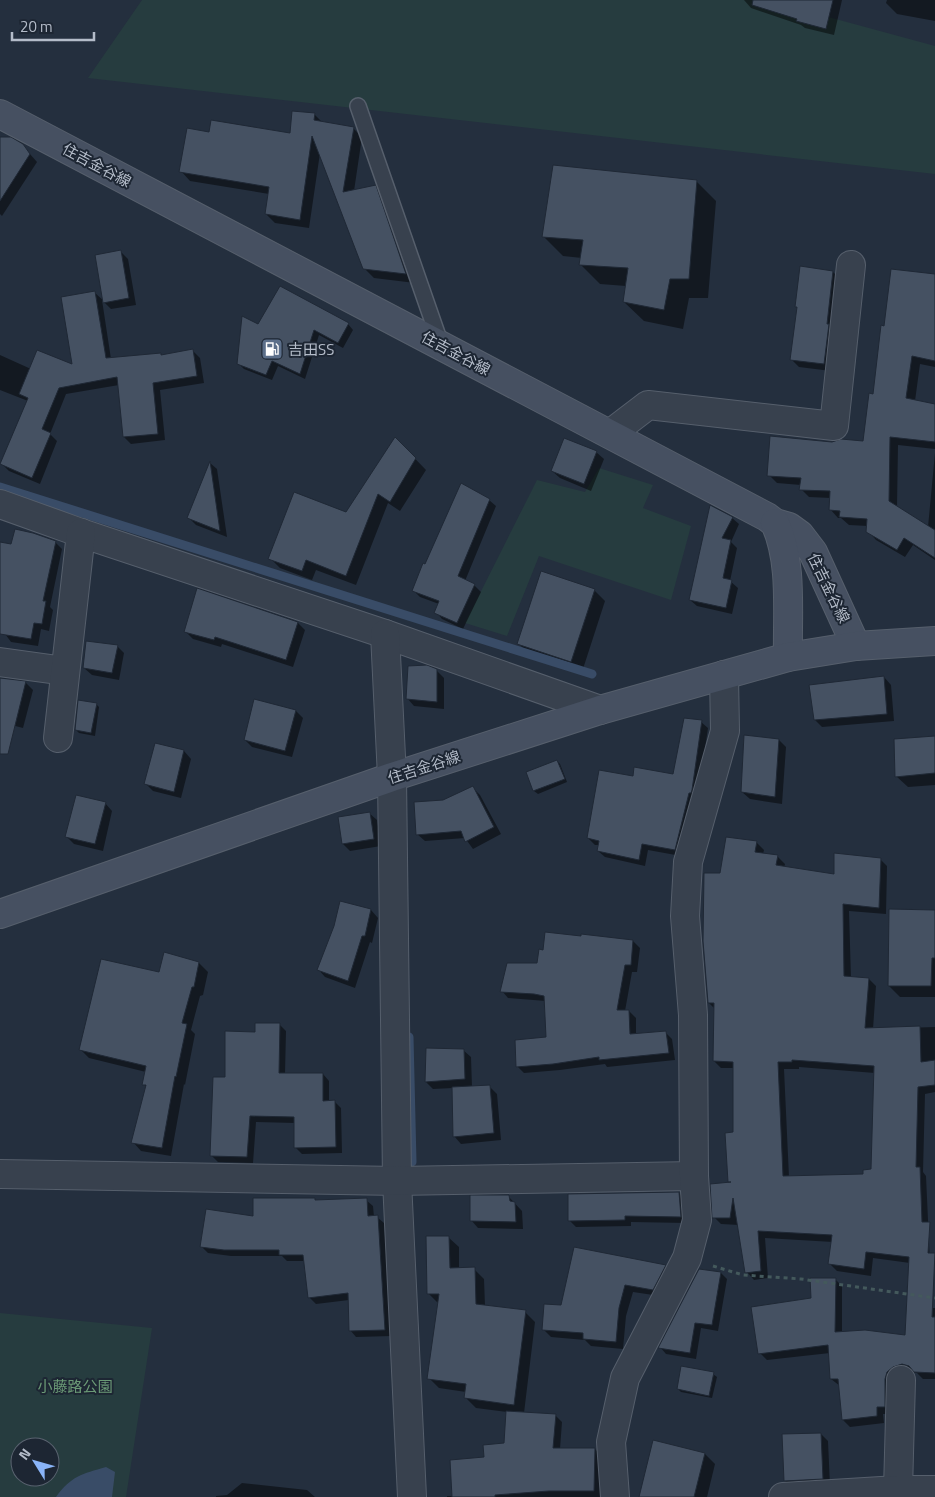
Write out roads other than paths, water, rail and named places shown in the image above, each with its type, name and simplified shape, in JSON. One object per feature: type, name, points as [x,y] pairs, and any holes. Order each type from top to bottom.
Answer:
[{"type":"main road","name":"住吉金谷線","points":[[0,114],[610,434],[775,523],[789,527],[800,535],[813,552],[856,646]]},
{"type":"main road","points":[[775,523],[781,536],[785,553],[788,657]]},
{"type":"main road","name":"住吉金谷線","points":[[0,914],[392,777],[600,710],[788,657],[856,646],[935,641]]},
{"type":"street","points":[[610,434],[648,405],[834,426],[851,265]]},
{"type":"street","points":[[0,504],[81,533],[385,634],[600,710]]},
{"type":"street","points":[[58,738],[81,533]]},
{"type":"street","points":[[385,634],[392,777],[397,1181],[412,1497]]},
{"type":"street","points":[[0,662],[65,672]]},
{"type":"street","points":[[615,1497],[611,1442],[625,1378],[687,1258],[697,1220],[694,1176],[692,1015],[685,916],[688,862],[725,731],[724,675]]},
{"type":"street","points":[[0,1174],[397,1181],[694,1176]]},
{"type":"street","points":[[898,1490],[901,1380]]},
{"type":"street","points":[[783,1497],[898,1490],[935,1490]]},
{"type":"lane","points":[[358,106],[441,345]]},
{"type":"water","points":[[106,1467],[115,1472],[112,1497],[56,1497],[72,1480]]},
{"type":"waterway","points":[[0,487],[592,674]]},
{"type":"waterway","points":[[409,1037],[412,1162]]},
{"type":"place","name":"吉田SS","points":[[272,349]]},
{"type":"park label","name":"小藤路公園","points":[[75,1386]]}]
